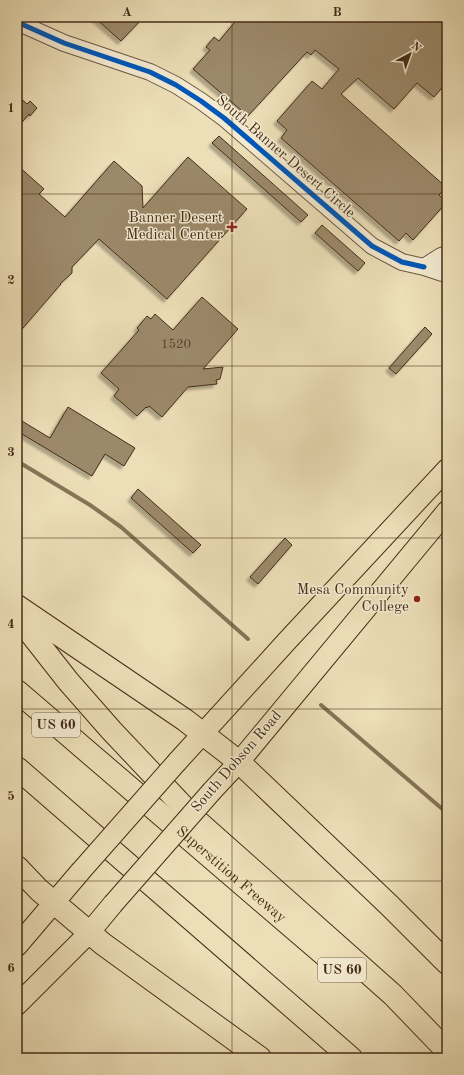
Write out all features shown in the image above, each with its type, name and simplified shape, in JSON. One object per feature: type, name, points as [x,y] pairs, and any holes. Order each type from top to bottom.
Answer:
[{"type":"highway","points":[[17,606],[203,733],[239,762],[378,894],[447,963]]},
{"type":"highway","points":[[17,616],[68,681],[111,730],[196,820],[393,995],[447,1051]]},
{"type":"highway","name":"Superstition Freeway","points":[[17,691],[444,1058]]},
{"type":"highway","points":[[17,768],[351,1058]]},
{"type":"highway","points":[[17,867],[39,890],[89,933],[260,1058]]},
{"type":"main road","points":[[17,946],[80,872],[203,733],[447,469]]},
{"type":"main road","name":"South Dobson Road","points":[[17,1005],[89,933],[239,762],[447,511]]},
{"type":"street","name":"South Banner Desert Circle","points":[[17,22],[64,43],[150,72],[176,85],[224,118],[372,246],[402,262],[442,273],[447,272]]},
{"type":"street","points":[[424,267],[441,256],[447,254]]},
{"type":"building","points":[[94,17],[144,17],[121,41]]},
{"type":"building","points":[[239,17],[447,17],[447,82],[434,97],[417,83],[394,109],[358,78],[341,94],[446,187],[439,195],[447,202],[413,240],[406,233],[399,241],[281,138],[287,130],[277,121],[312,81],[322,89],[339,69],[315,50],[311,55],[307,52],[248,116],[193,69],[210,50],[206,47],[214,37],[219,41]]},
{"type":"building","points":[[17,95],[27,104],[30,101],[37,108],[30,116],[29,114],[17,128]]},
{"type":"building","points":[[219,136],[308,215],[301,222],[212,143]]},
{"type":"building","points":[[188,157],[247,209],[167,299],[99,239],[72,267],[72,273],[60,284],[17,335],[17,165],[44,189],[39,194],[65,217],[114,161],[142,186],[143,208]]},
{"type":"building","points":[[322,225],[365,263],[358,271],[315,233]]},
{"type":"building","points":[[202,297],[238,329],[203,369],[223,367],[220,379],[216,380],[217,384],[188,387],[162,417],[149,406],[137,416],[114,396],[119,389],[101,373],[139,330],[137,328],[147,316],[151,319],[155,314],[173,330]]},
{"type":"building","points":[[425,327],[432,334],[396,374],[389,368]]},
{"type":"building","points":[[68,407],[135,448],[124,466],[105,454],[92,476],[17,431],[17,418],[50,438]]},
{"type":"building","points":[[138,489],[201,545],[193,553],[131,498]]},
{"type":"building","points":[[285,538],[292,545],[258,584],[250,577]]},
{"type":"waterway","points":[[17,461],[90,505],[121,527],[248,639]]},
{"type":"waterway","points":[[321,705],[447,813]]},
{"type":"cycle path","points":[[17,22],[64,43],[150,72],[176,85],[224,118],[372,246],[402,262],[424,267]]},
{"type":"place","name":"Banner Desert Medical Center","points":[[232,227]]},
{"type":"place","name":"Mesa Community College","points":[[417,599]]}]
